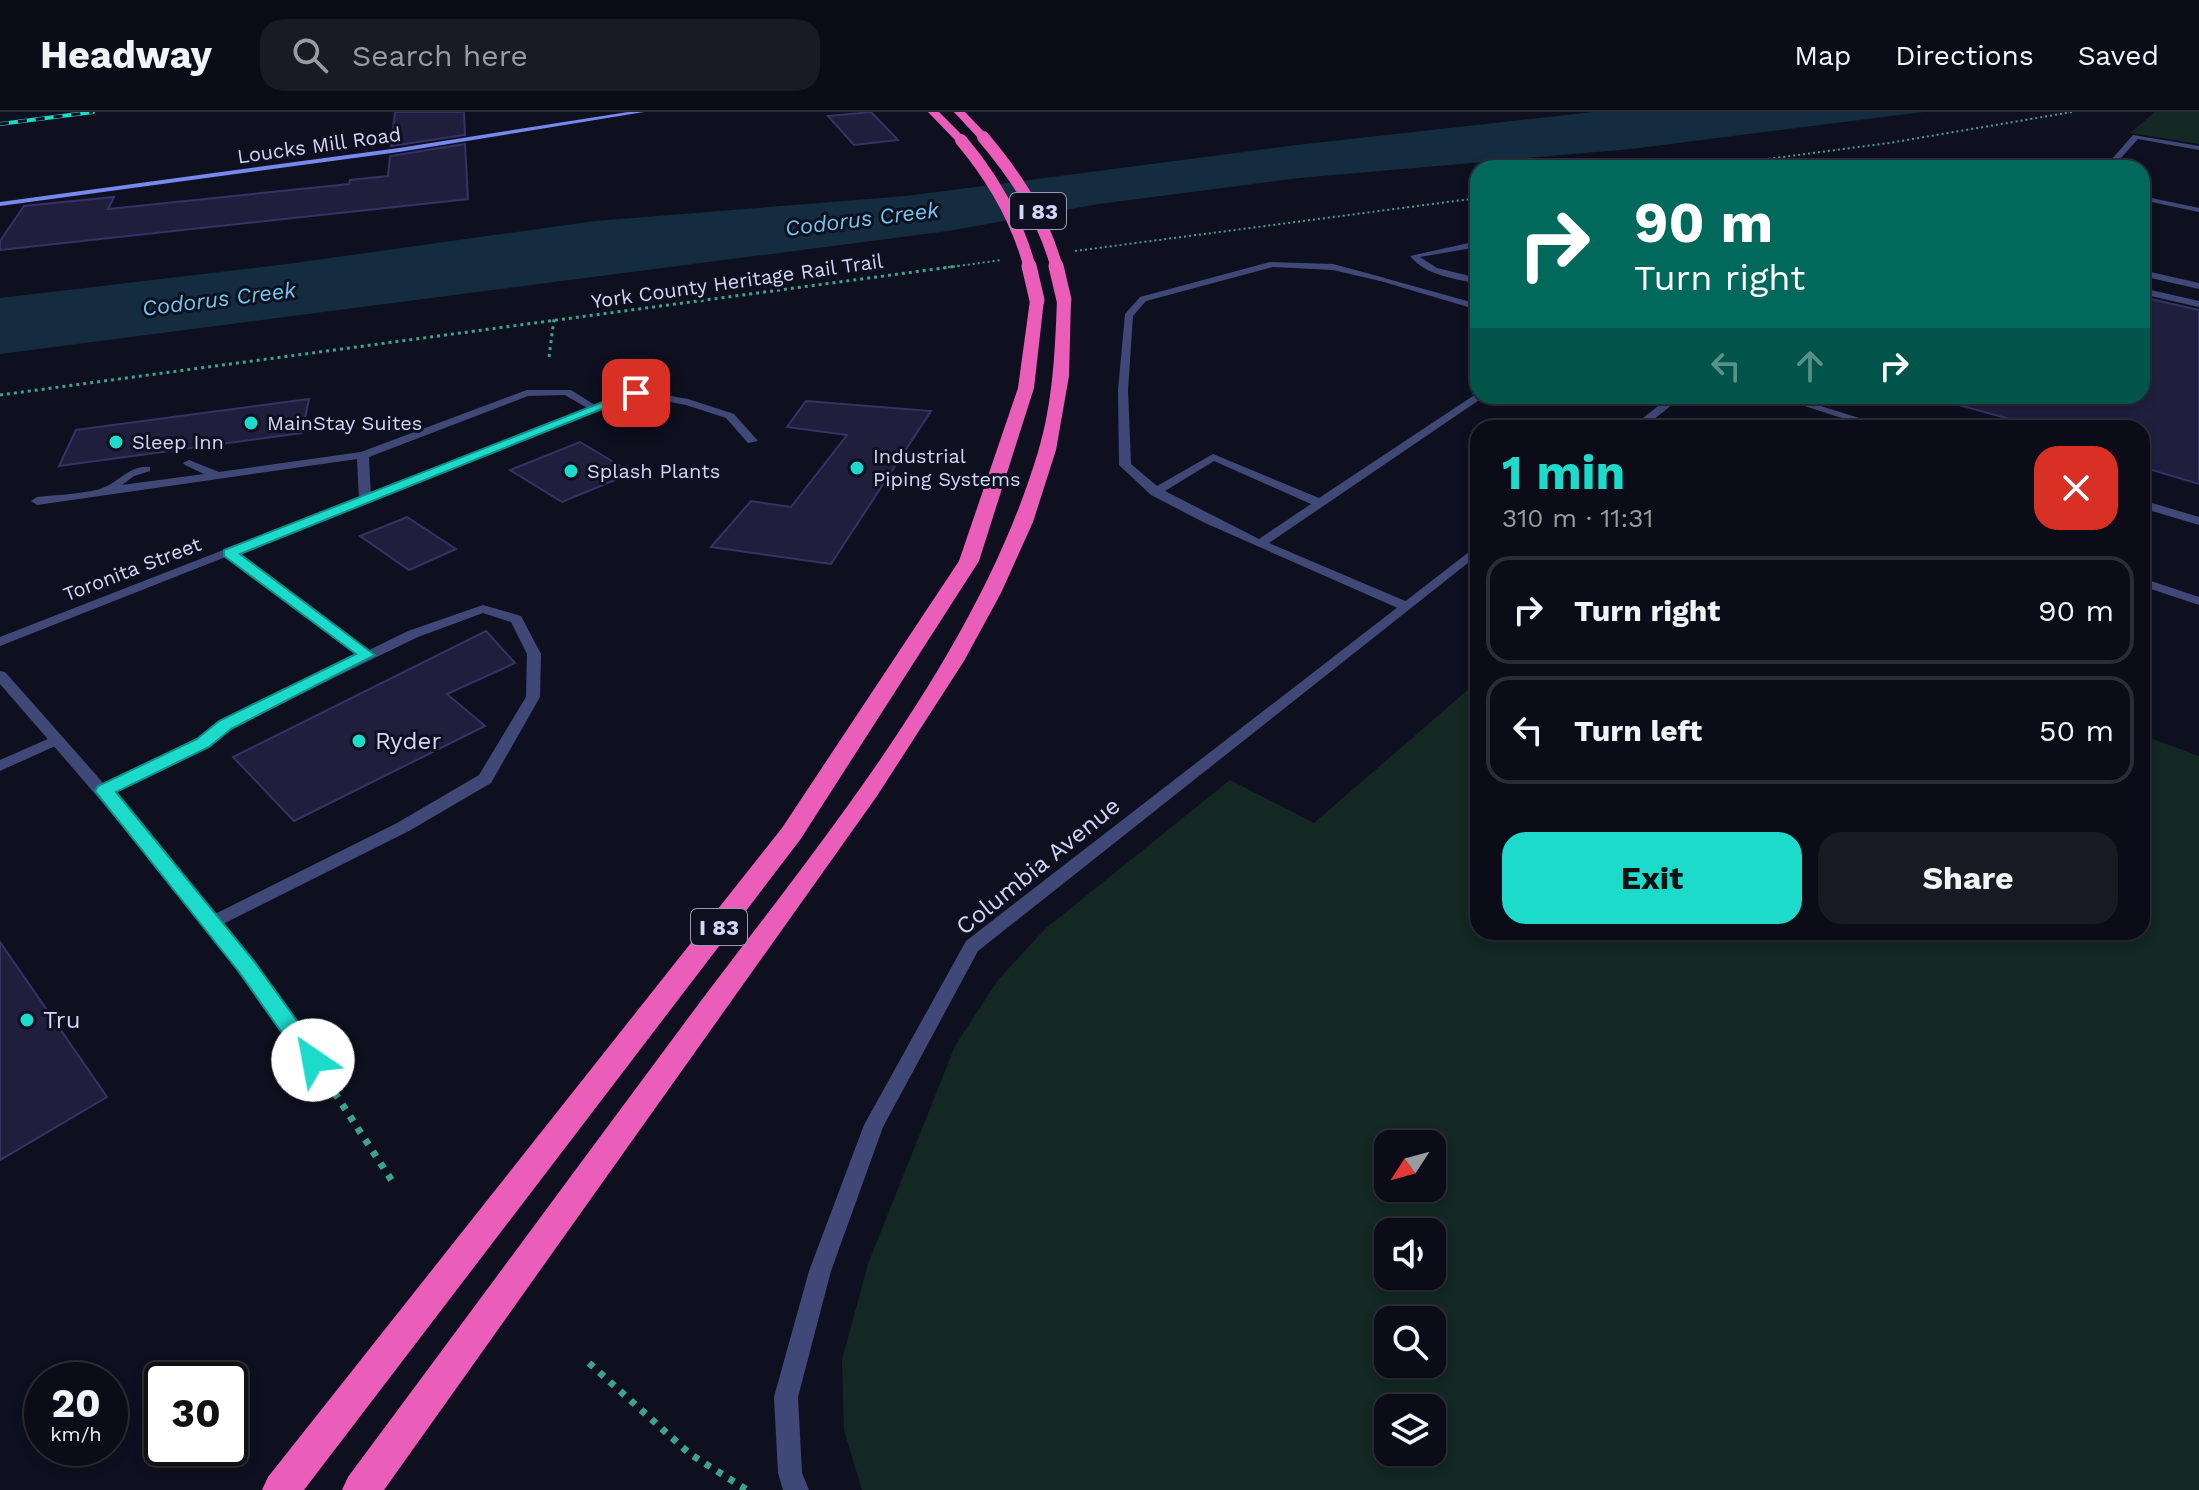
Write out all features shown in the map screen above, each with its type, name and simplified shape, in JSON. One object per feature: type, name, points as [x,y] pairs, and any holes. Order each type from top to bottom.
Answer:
[{"type":"highway","name":"I 83","points":[[281,1490],[791,834],[969,561],[1026,388],[1037,300],[1016,220],[993,178],[933,112]]},
{"type":"highway","name":"I 83","points":[[366,1484],[863,798],[956,656],[1016,536],[1049,448],[1063,379],[1066,338],[1064,300],[1059,270],[1042,219],[1014,173],[959,112]]},
{"type":"street","name":"Loucks Mill Road","points":[[0,204],[399,150],[641,112]]},
{"type":"street","points":[[2115,160],[2136,137],[2199,148]]},
{"type":"street","points":[[2150,200],[2199,210]]},
{"type":"street","points":[[1470,245],[1414,258],[1435,270],[1470,279]]},
{"type":"street","points":[[1405,606],[1155,492],[1130,474],[1125,465],[1123,390],[1128,316],[1143,299],[1273,264],[1333,267],[1470,305]]},
{"type":"street","points":[[2150,275],[2199,286]]},
{"type":"street","points":[[2150,293],[2199,304]]},
{"type":"street","points":[[37,501],[363,455],[527,393],[567,392],[596,409]]},
{"type":"street","name":"Toronita Street","points":[[0,642],[636,393],[688,402],[730,416],[752,441]]},
{"type":"street","points":[[1262,542],[1470,403]]},
{"type":"street","points":[[1647,420],[1668,404]]},
{"type":"street","points":[[1805,404],[1858,420]]},
{"type":"street","points":[[363,455],[365,499]]},
{"type":"street","points":[[1155,492],[1213,457],[1320,503]]},
{"type":"street","points":[[189,463],[219,476]]},
{"type":"street","points":[[102,492],[130,474],[146,469]]},
{"type":"street","points":[[2150,506],[2199,521]]},
{"type":"street","points":[[230,553],[367,655]]},
{"type":"street","name":"Columbia Avenue","points":[[796,1490],[790,1473],[786,1397],[820,1271],[874,1125],[972,946],[1470,555]]},
{"type":"street","points":[[2150,585],[2199,601]]},
{"type":"street","points":[[104,791],[203,743],[225,725],[413,634],[483,609],[516,619],[534,654],[533,697],[485,779],[403,827],[213,923]]},
{"type":"street","points":[[0,675],[104,791],[213,923],[280,1010],[313,1060]]},
{"type":"street","points":[[0,766],[57,740]]},
{"type":"path","points":[[1760,160],[1889,143],[2072,112]]},
{"type":"path","points":[[1066,252],[1470,199]]},
{"type":"path","name":"York County Heritage Rail Trail","points":[[0,395],[1003,260]]},
{"type":"path","points":[[549,357],[554,319]]},
{"type":"path","points":[[313,1060],[394,1184]]},
{"type":"path","points":[[589,1363],[690,1454],[747,1490]]},
{"type":"green space","points":[[2155,112],[2199,112],[2199,144],[2130,133]]},
{"type":"green space","points":[[1470,688],[1470,940],[2150,940],[2150,738],[2199,756],[2199,1490],[862,1490],[844,1430],[842,1360],[868,1264],[955,1046],[998,980],[1045,929],[1230,780],[1314,823]]},
{"type":"water","name":"Codorus Creek","points":[[1594,112],[1923,112],[1631,149],[1470,160],[1470,163],[1299,178],[1099,204],[948,231],[0,354],[0,298],[287,264],[595,221],[906,196],[1297,145]]},
{"type":"building","points":[[395,112],[464,112],[465,135],[391,146]]},
{"type":"building","points":[[871,112],[898,140],[854,145],[828,116]]},
{"type":"building","points":[[465,144],[468,199],[0,250],[0,241],[24,206],[114,197],[108,209],[349,184],[350,180],[388,176],[390,156]]},
{"type":"building","points":[[2150,299],[2199,310],[2199,484],[2150,469],[2150,420],[2013,420],[1959,405],[2150,404]]},
{"type":"building","points":[[309,399],[302,433],[59,466],[76,430]]},
{"type":"building","name":"Industrial Piping Systems","points":[[806,401],[931,411],[831,564],[711,547],[751,501],[791,507],[847,435],[787,427]]},
{"type":"building","name":"Splash Plants","points":[[580,442],[632,473],[562,502],[510,470]]},
{"type":"building","points":[[407,517],[456,549],[409,570],[360,536]]},
{"type":"building","name":"Ryder","points":[[486,631],[515,663],[447,694],[485,726],[294,821],[233,757]]},
{"type":"building","name":"Tru","points":[[0,942],[107,1097],[0,1160]]},
{"type":"railway","points":[[0,124],[93,112]]},
{"type":"place","name":"MainStay Suites","points":[[251,423]]},
{"type":"place","name":"Sleep Inn","points":[[116,442]]},
{"type":"place","name":"Industrial Piping Systems","points":[[857,468]]},
{"type":"place","name":"Splash Plants","points":[[571,471]]},
{"type":"place","name":"Ryder","points":[[359,741]]},
{"type":"place","name":"Tru","points":[[27,1020]]},
{"type":"route","points":[[313,1060],[280,1010],[213,923],[104,791],[203,743],[225,725],[367,655],[230,553],[636,393]]}]
